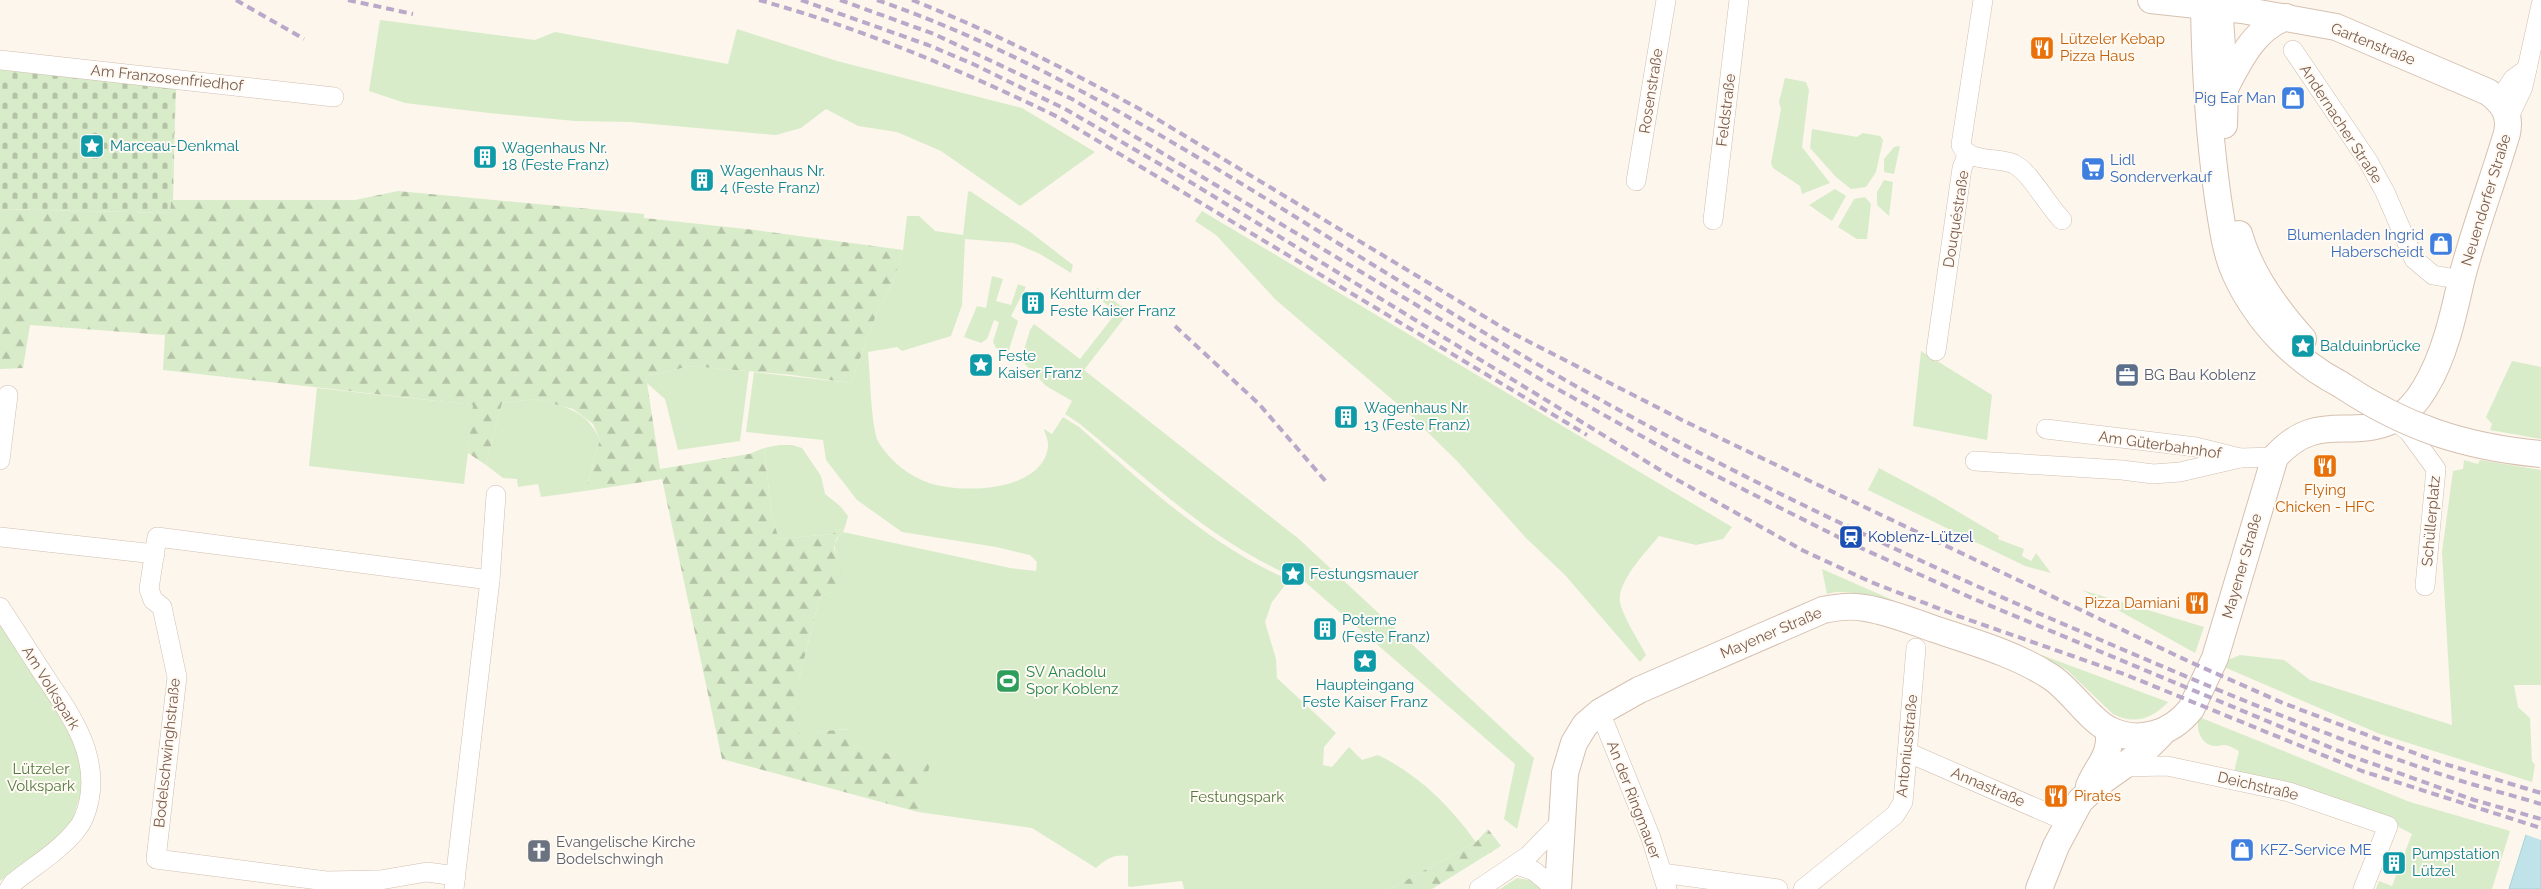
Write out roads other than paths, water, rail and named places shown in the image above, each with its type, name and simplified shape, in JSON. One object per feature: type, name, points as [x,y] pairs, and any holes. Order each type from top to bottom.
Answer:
[{"type":"street","name":"Rosenstraße","points":[[1636,181],[1666,0]]},
{"type":"street","name":"Feldstraße","points":[[1713,220],[1739,0]]},
{"type":"street","name":"Douquéstraße","points":[[1936,351],[1962,168],[1968,153],[1961,145],[1983,0]]},
{"type":"street","points":[[2155,1],[2212,4]]},
{"type":"street","points":[[2155,1],[2186,22],[2199,39],[2205,52]]},
{"type":"street","points":[[2212,4],[2205,52],[2214,174],[2227,247],[2243,269],[2265,290],[2289,323],[2340,384],[2373,406],[2420,428],[2453,438],[2541,454]]},
{"type":"street","points":[[2212,4],[2225,88],[2225,176],[2242,246],[2243,269]]},
{"type":"street","name":"Gartenstraße","points":[[2212,4],[2336,27],[2488,92],[2503,108]]},
{"type":"street","name":"Neuendorfer Straße","points":[[2462,280],[2507,132],[2503,108],[2523,87],[2534,71],[2541,4]]},
{"type":"street","points":[[2225,88],[2257,36],[2273,22],[2286,18]]},
{"type":"street","name":"Andernacher Straße","points":[[2293,50],[2368,161],[2414,259],[2433,274],[2462,280]]},
{"type":"street","name":"Am Franzosenfriedhof","points":[[0,60],[334,97]]},
{"type":"street","points":[[1968,153],[2003,161],[2018,168],[2062,220]]},
{"type":"street","points":[[2394,420],[2415,403],[2433,373],[2443,346],[2462,280]]},
{"type":"street","points":[[0,460],[8,395]]},
{"type":"street","name":"Mayener Straße","points":[[1557,889],[1562,790],[1569,756],[1585,725],[1600,712],[1639,690],[1823,610],[1849,607],[1864,608],[1902,618],[2028,664],[2051,677],[2066,689],[2109,730],[2138,737],[2161,734],[2186,716],[2191,709],[2215,658],[2275,457],[2292,440],[2308,432],[2377,426],[2394,420]]},
{"type":"street","name":"Schüllerplatz","points":[[2394,420],[2409,432],[2436,469],[2425,586]]},
{"type":"street","name":"Am Güterbahnhof","points":[[2046,429],[2196,446],[2240,458],[2275,457]]},
{"type":"street","points":[[1975,461],[2112,469],[2153,474],[2180,472],[2240,458]]},
{"type":"street","name":"Bodelschwinghstraße","points":[[490,580],[157,537],[149,589],[152,600],[162,607],[177,677],[156,859],[326,880],[380,880],[427,872],[455,882],[490,580],[496,495]]},
{"type":"street","points":[[0,537],[155,554]]},
{"type":"street","name":"Am Volkspark","points":[[0,608],[75,721],[85,745],[92,771],[87,811],[79,827],[68,839],[13,883],[10,889]]},
{"type":"street","name":"Antoniusstraße","points":[[1803,889],[1895,815],[1904,802],[1916,648]]},
{"type":"street","name":"An der Ringmauer","points":[[1600,712],[1664,881]]},
{"type":"street","points":[[2039,889],[2068,822],[2107,757],[2109,730]]},
{"type":"street","points":[[2085,796],[2143,752],[2161,734]]},
{"type":"street","name":"Annastraße","points":[[1909,753],[2068,822]]},
{"type":"street","name":"Deichstraße","points":[[2124,767],[2167,766],[2280,790],[2388,826],[2364,889]]},
{"type":"street","points":[[1479,889],[1517,865],[1535,850],[1561,822]]},
{"type":"street","name":"Mayener Straße","points":[[1517,865],[1534,871],[1557,889]]},
{"type":"street","points":[[1664,881],[1778,889]]},
{"type":"water","points":[[2541,787],[2541,889],[2509,889]]},
{"type":"railway","points":[[236,0],[304,39]]},
{"type":"railway","points":[[348,0],[413,14]]},
{"type":"railway","points":[[759,0],[874,37],[985,83],[1058,117],[1587,435]]},
{"type":"railway","points":[[801,0],[928,45],[973,64],[1067,110],[1187,180],[1665,473],[1804,551],[1871,582],[1958,616],[2124,674],[2362,771],[2541,828]]},
{"type":"railway","points":[[840,0],[934,34],[1072,99],[1545,382],[1679,457],[1852,544],[1974,599],[2351,756],[2474,800],[2541,819]]},
{"type":"railway","points":[[877,0],[925,18],[1019,59],[1109,106],[1242,184],[1520,354],[1590,394],[1732,470],[1876,540],[2022,606],[2268,710],[2399,760],[2467,783],[2541,804]]},
{"type":"railway","points":[[912,0],[972,25],[1031,53],[1147,113],[1510,332],[1684,421],[2190,662],[2283,703],[2438,762],[2541,793]]},
{"type":"railway","points":[[1175,326],[1259,404],[1328,484]]},
{"type":"place","name":"Lützeler Kebap Pizza Haus","points":[[2042,48]]},
{"type":"place","name":"Pig Ear Man","points":[[2293,98]]},
{"type":"place","name":"Marceau-Denkmal","points":[[92,146]]},
{"type":"place","name":"Wagenhaus Nr. 18 (Feste Franz)","points":[[485,157]]},
{"type":"place","name":"Lidl Sonderverkauf","points":[[2093,169]]},
{"type":"place","name":"Wagenhaus Nr. 4 (Feste Franz)","points":[[702,180]]},
{"type":"place","name":"Blumenladen Ingrid Haberscheidt","points":[[2441,244]]},
{"type":"place","name":"Kehlturm der Feste Kaiser Franz","points":[[1033,303]]},
{"type":"place","name":"Balduinbrücke","points":[[2303,346]]},
{"type":"place","name":"Feste Kaiser Franz","points":[[981,365]]},
{"type":"place","name":"BG Bau Koblenz","points":[[2127,375]]},
{"type":"place","name":"Wagenhaus Nr. 13 (Feste Franz)","points":[[1346,417]]},
{"type":"place","name":"Flying Chicken - HFC","points":[[2325,466]]},
{"type":"place","name":"Koblenz-Lützel","points":[[1851,537]]},
{"type":"place","name":"Festungsmauer","points":[[1293,574]]},
{"type":"place","name":"Pizza Damiani","points":[[2197,603]]},
{"type":"place","name":"Poterne (Feste Franz)","points":[[1325,629]]},
{"type":"place","name":"Haupteingang Feste Kaiser Franz","points":[[1365,661]]},
{"type":"place","name":"SV Anadolu Spor Koblenz","points":[[1008,681]]},
{"type":"place","name":"Pirates","points":[[2056,796]]},
{"type":"place","name":"KFZ-Service ME","points":[[2242,850]]},
{"type":"place","name":"Evangelische Kirche Bodelschwingh","points":[[539,851]]},
{"type":"place","name":"Pumpstation Lützel","points":[[2394,863]]},
{"type":"park label","name":"Lützeler Volkspark","points":[[41,778]]},
{"type":"park label","name":"Festungspark","points":[[1237,797]]}]
